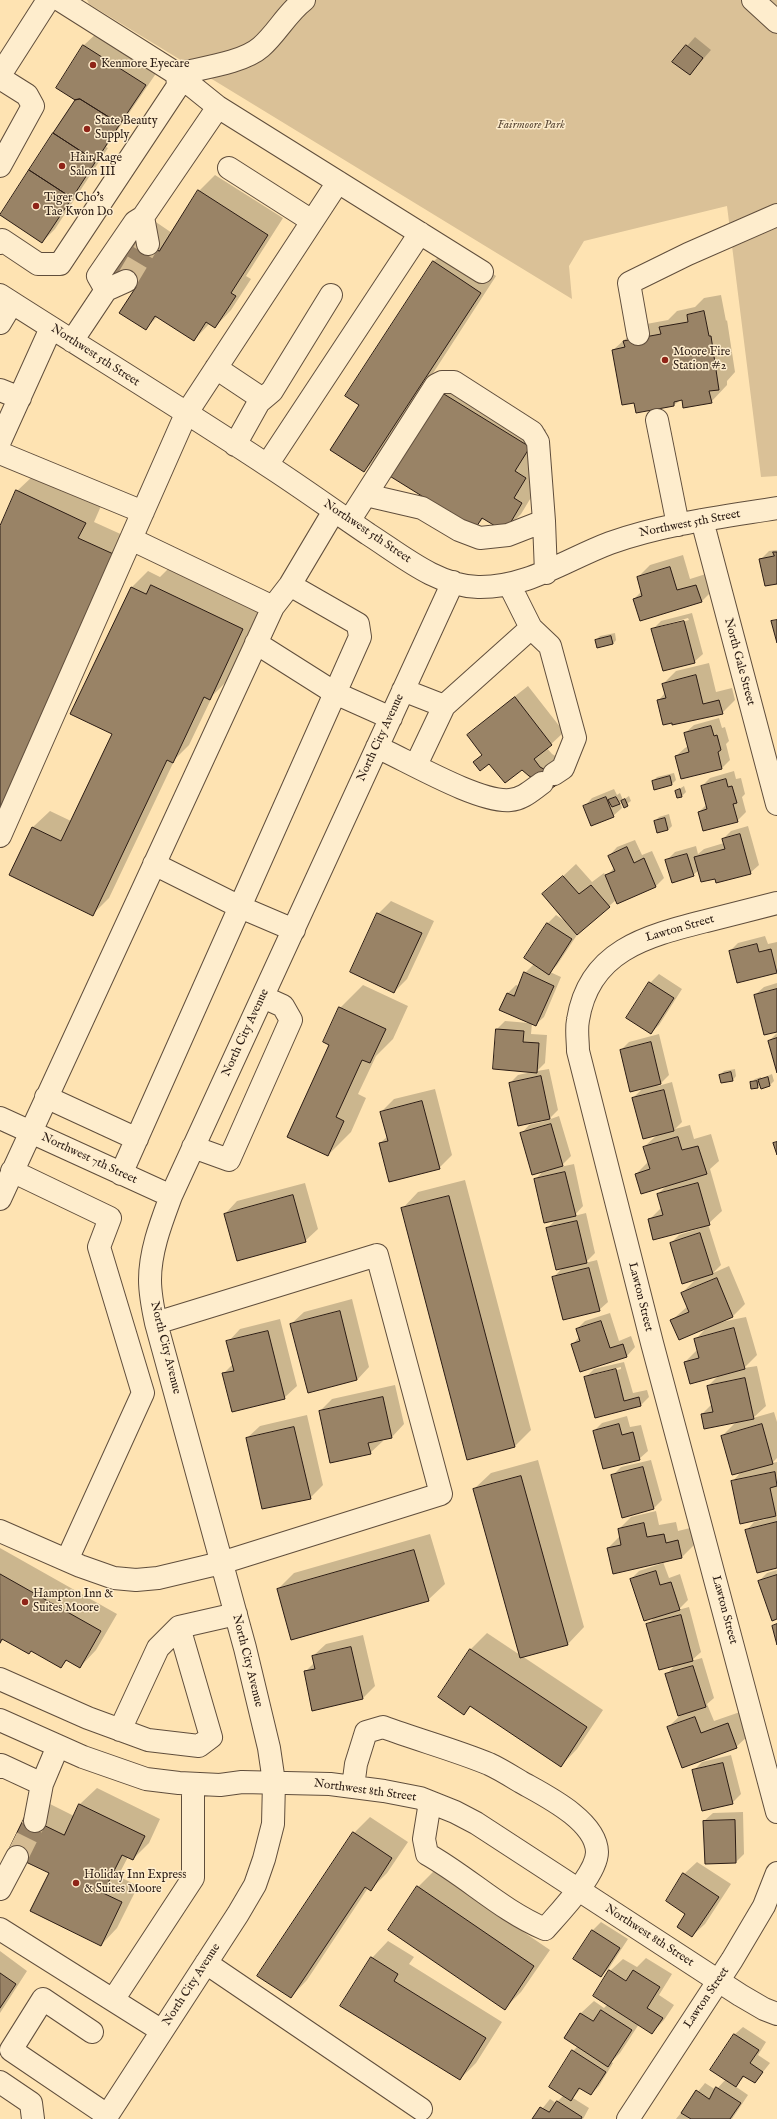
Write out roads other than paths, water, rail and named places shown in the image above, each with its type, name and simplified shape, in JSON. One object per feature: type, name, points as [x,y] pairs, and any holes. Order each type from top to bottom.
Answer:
[{"type":"street","points":[[0,166],[33,106],[27,95],[0,76],[48,0]]},
{"type":"street","points":[[60,0],[177,74],[218,107],[482,272]]},
{"type":"street","points":[[177,74],[250,56],[262,47],[294,8],[304,0]]},
{"type":"street","points":[[753,0],[777,22]]},
{"type":"street","points":[[1,241],[38,264],[60,264],[178,86],[177,74]]},
{"type":"street","points":[[106,290],[98,276],[134,222],[144,217],[218,107]]},
{"type":"street","points":[[229,168],[312,222]]},
{"type":"street","points":[[0,836],[186,414],[338,182]]},
{"type":"street","points":[[638,334],[629,283],[688,254],[777,215]]},
{"type":"street","points":[[144,217],[148,244]]},
{"type":"street","points":[[267,465],[420,233]]},
{"type":"street","points":[[72,341],[106,290],[126,281]]},
{"type":"street","points":[[235,445],[259,402],[272,391],[331,295]]},
{"type":"street","points":[[0,324],[6,299]]},
{"type":"street","name":"Northwest 5th Street","points":[[6,299],[267,465],[423,570],[453,582],[475,587],[509,584],[546,573],[609,544],[645,532],[702,520],[777,508]]},
{"type":"street","points":[[0,441],[51,328]]},
{"type":"street","points":[[216,368],[258,396],[259,402]]},
{"type":"street","points":[[67,1560],[143,1393],[99,1247],[110,1218],[5,1182],[30,1132],[272,607],[342,516],[366,495],[436,385],[442,382],[454,382],[532,432],[538,442],[546,573]]},
{"type":"street","points":[[0,390],[20,398]]},
{"type":"street","points":[[657,420],[678,525]]},
{"type":"street","points":[[0,453],[143,512]]},
{"type":"street","points":[[366,495],[422,508],[459,530],[480,538],[508,535],[544,521]]},
{"type":"street","name":"North Gale Street","points":[[702,520],[777,804]]},
{"type":"street","points":[[131,539],[272,607]]},
{"type":"street","name":"North City Avenue","points":[[106,2117],[255,1885],[264,1859],[273,1824],[274,1782],[269,1748],[236,1614],[156,1323],[150,1281],[151,1260],[171,1196],[453,582]]},
{"type":"street","points":[[377,747],[478,795],[510,800],[525,796],[563,768],[574,738],[550,646],[531,628],[509,584]]},
{"type":"street","points":[[121,1174],[360,637],[358,624],[290,585]]},
{"type":"street","points":[[416,765],[444,706],[531,628]]},
{"type":"street","points":[[256,643],[335,693],[391,718]]},
{"type":"street","points":[[403,690],[444,706]]},
{"type":"street","points":[[154,864],[240,907],[294,930]]},
{"type":"street","name":"Lawton Street","points":[[777,902],[664,931],[631,945],[614,957],[601,970],[582,1003],[578,1022],[578,1051],[652,1343],[777,1812]]},
{"type":"street","points":[[193,1147],[229,1160],[291,1020],[283,1006],[263,997]]},
{"type":"street","points":[[46,1097],[137,1139]]},
{"type":"street","name":"Northwest 7th Street","points":[[3,1120],[171,1196]]},
{"type":"street","points":[[0,1531],[67,1560],[114,1578],[136,1580],[158,1578],[221,1563],[442,1494],[377,1255],[156,1323]]},
{"type":"street","points":[[120,1730],[158,1648],[179,1627],[236,1614]]},
{"type":"street","points":[[0,1679],[88,1718],[148,1740],[198,1746],[212,1737],[179,1627]]},
{"type":"street","name":"Northwest 8th Street","points":[[0,1720],[115,1770],[146,1779],[193,1784],[274,1782],[330,1784],[384,1791],[430,1802],[476,1823],[718,1981],[764,2009],[777,2014]]},
{"type":"street","points":[[353,1787],[356,1764],[366,1732],[383,1727],[490,1764],[563,1805],[585,1826],[593,1841],[597,1852],[593,1865],[578,1890],[545,1929],[524,1920],[444,1864],[427,1854],[424,1839],[430,1802]]},
{"type":"street","points":[[35,1821],[42,1784],[58,1746]]},
{"type":"street","points":[[0,1767],[1,1765],[42,1784]]},
{"type":"street","points":[[113,2000],[192,1878],[193,1784]]},
{"type":"street","points":[[0,1889],[17,1858]]},
{"type":"street","name":"Lawton Street","points":[[628,2119],[718,1981],[764,1906],[777,1873]]},
{"type":"street","points":[[0,1929],[162,2031]]},
{"type":"street","points":[[206,1963],[421,2109]]},
{"type":"street","points":[[92,2032],[43,1999],[11,2050],[106,2117]]},
{"type":"street","points":[[0,2082],[31,2103],[32,2119]]},
{"type":"tunnel","points":[[126,281],[148,244]]},
{"type":"tunnel","points":[[17,1857],[35,1821]]},
{"type":"place","name":"Kenmore Eyecare","points":[[93,65]]},
{"type":"place","name":"State Beauty Supply","points":[[87,129]]},
{"type":"place","name":"Hair Rage Salon III","points":[[62,166]]},
{"type":"place","name":"Tiger Cho's Tae Kwon Do","points":[[36,206]]},
{"type":"place","name":"Moore Fire Station #2","points":[[665,360]]},
{"type":"place","name":"Hampton Inn & Suites Moore","points":[[25,1602]]},
{"type":"place","name":"Holiday Inn Express & Suites Moore","points":[[76,1883]]},
{"type":"park label","name":"Fairmoore Park","points":[[531,126]]}]
